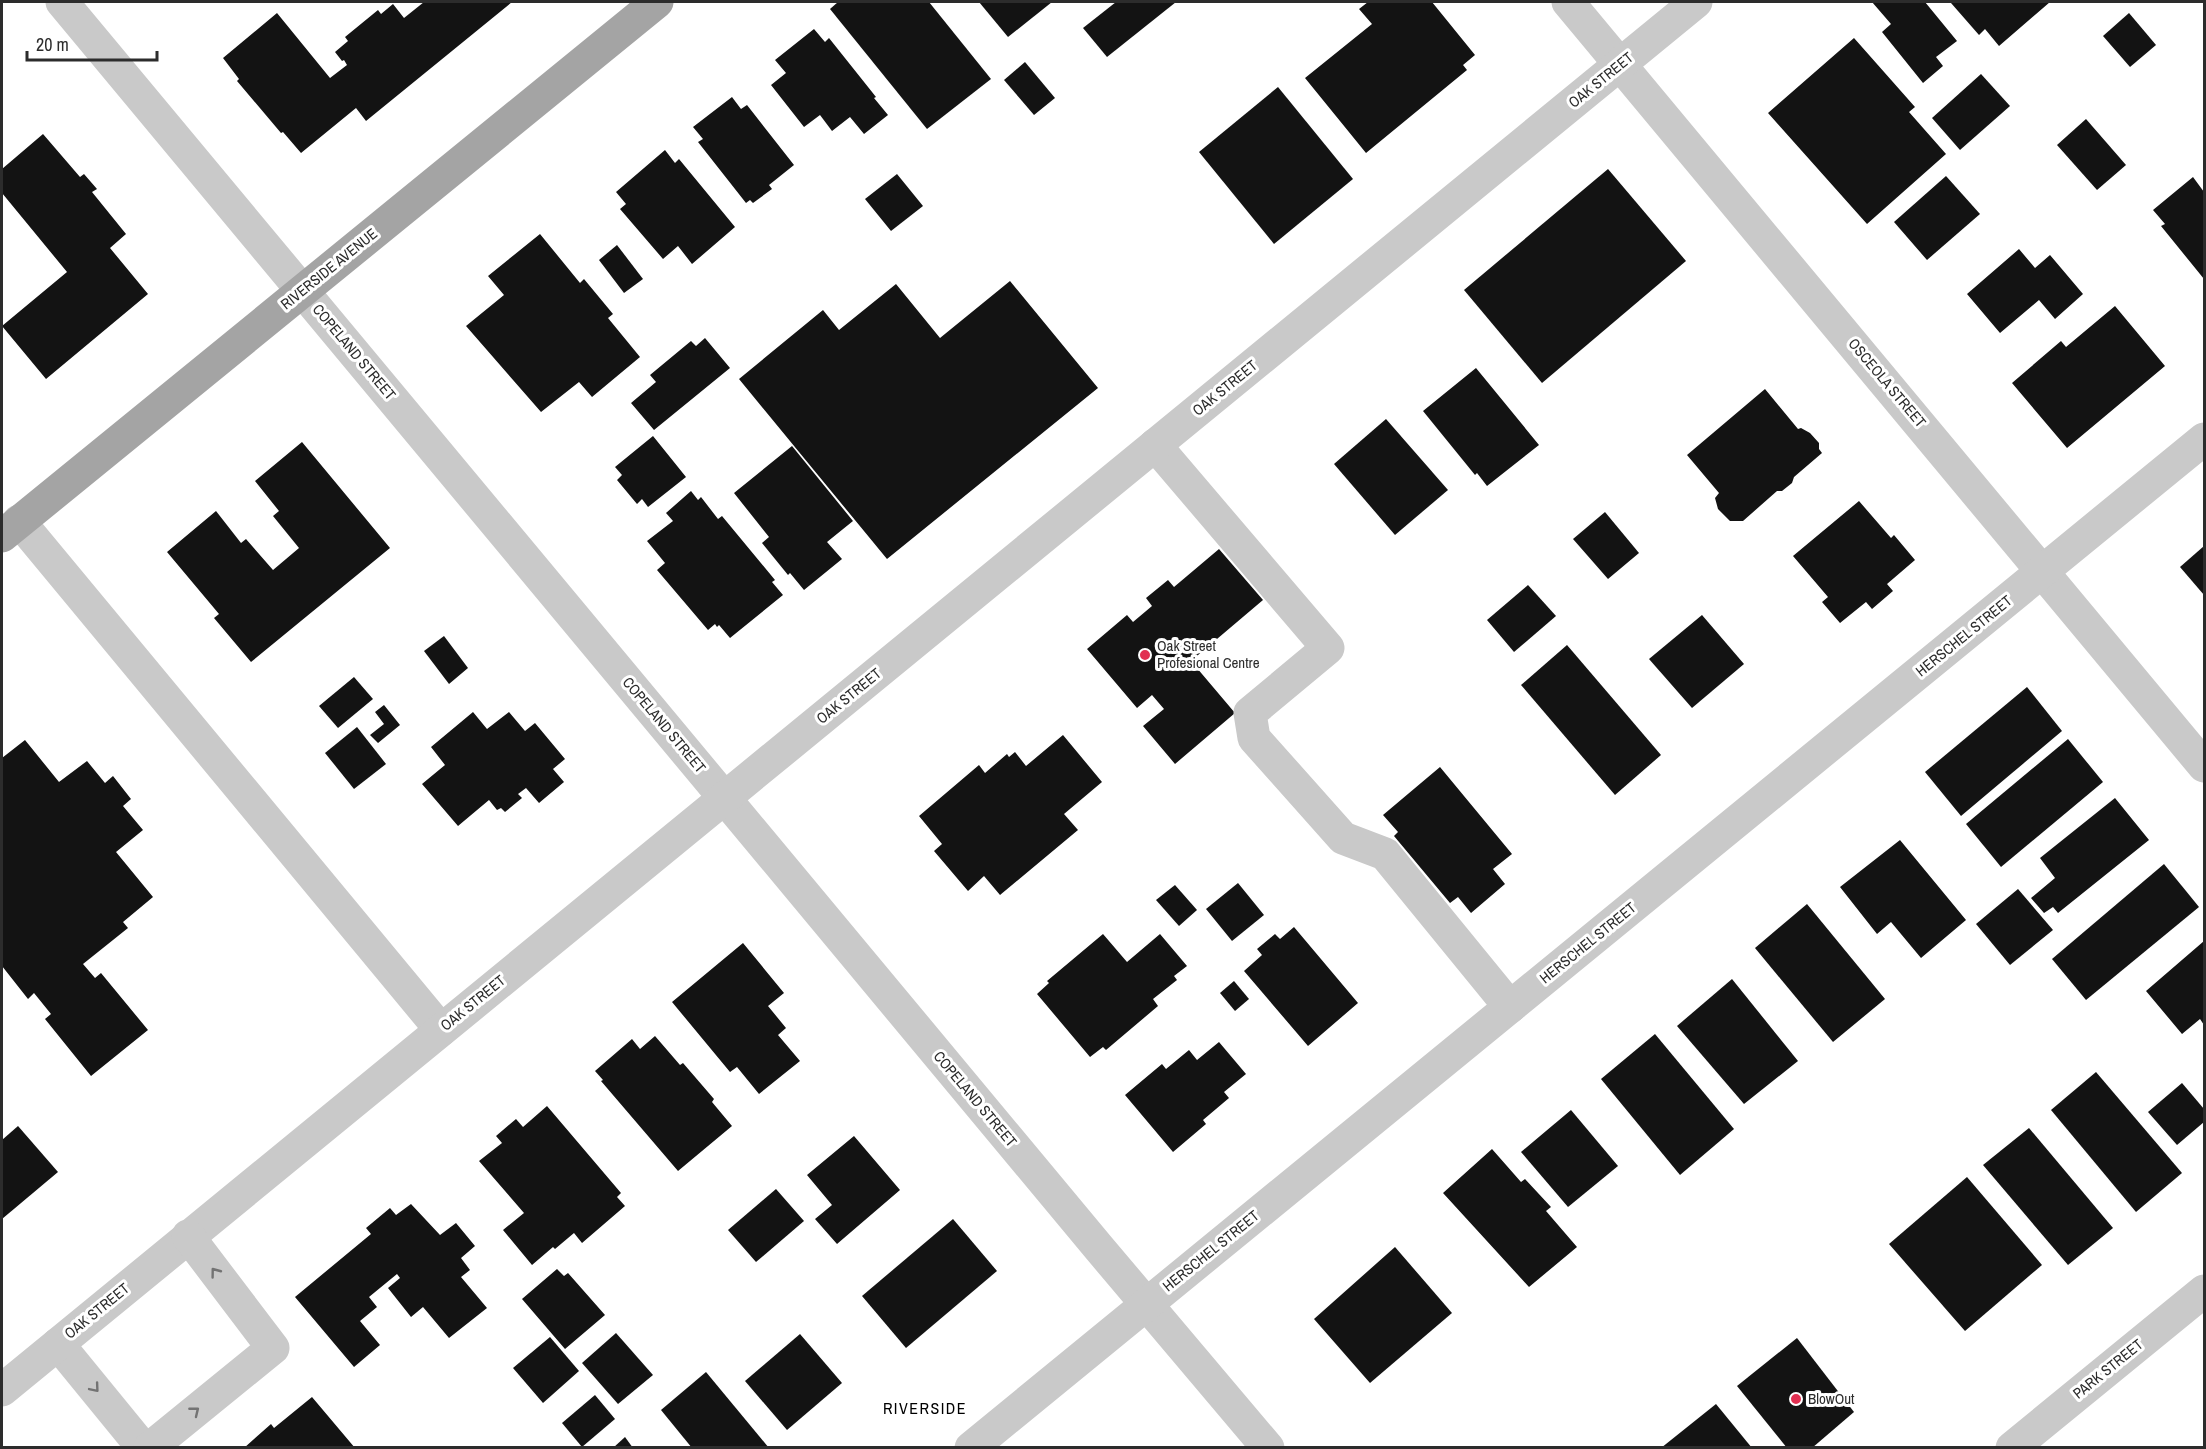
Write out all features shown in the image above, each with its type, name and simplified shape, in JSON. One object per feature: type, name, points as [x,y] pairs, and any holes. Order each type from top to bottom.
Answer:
[{"type":"main road","name":"RIVERSIDE AVENUE","points":[[10,529],[657,2]]},
{"type":"street","name":"COPELAND STREET","points":[[62,2],[1268,1448]]},
{"type":"street","name":"OSCEOLA STREET","points":[[1568,2],[2205,766]]},
{"type":"street","name":"OAK STREET","points":[[2,1390],[1696,2]]},
{"type":"street","name":"HERSCHEL STREET","points":[[971,1448],[2205,439]]},
{"type":"street","points":[[1155,445],[1328,648],[1250,713],[1254,738],[1343,838],[1385,854],[1510,1007]]},
{"type":"street","points":[[10,529],[441,1030]]},
{"type":"street","points":[[150,1448],[273,1348],[188,1236]]},
{"type":"street","name":"PARK STREET","points":[[2012,1448],[2205,1291]]},
{"type":"street","points":[[58,1344],[143,1448]]},
{"type":"building","points":[[424,2],[512,2],[366,121],[356,108],[301,153],[237,81],[239,79],[223,58],[277,13],[330,78],[347,65],[335,52],[348,41],[345,37],[378,10],[381,14],[393,4],[404,18]]},
{"type":"building","points":[[838,2],[929,2],[991,79],[927,129],[830,9]]},
{"type":"building","points":[[979,2],[1052,2],[1008,37]]},
{"type":"building","points":[[1116,2],[1176,2],[1107,57],[1083,28]]},
{"type":"building","points":[[1368,2],[1432,2],[1475,55],[1463,65],[1467,70],[1366,153],[1305,78],[1372,24],[1359,9]]},
{"type":"building","points":[[1872,2],[1925,2],[1957,41],[1936,57],[1943,66],[1923,83],[1882,32],[1891,24]]},
{"type":"building","points":[[1952,2],[2050,2],[1999,46],[1985,29],[1979,35]]},
{"type":"building","points":[[2129,13],[2156,45],[2130,67],[2103,36]]},
{"type":"building","points":[[814,29],[825,42],[829,38],[888,115],[864,134],[850,117],[832,131],[820,115],[804,127],[771,85],[786,73],[775,60]]},
{"type":"building","points":[[1854,38],[1915,107],[1909,112],[1946,154],[1867,224],[1768,113]]},
{"type":"building","points":[[1025,62],[1055,98],[1034,115],[1004,80]]},
{"type":"building","points":[[1981,74],[2010,106],[1960,150],[1932,118]]},
{"type":"building","points":[[1278,87],[1353,179],[1274,244],[1199,152]]},
{"type":"building","points":[[732,97],[741,109],[747,105],[794,165],[769,185],[772,189],[753,203],[750,200],[746,203],[698,142],[703,139],[693,127]]},
{"type":"building","points":[[2086,119],[2126,165],[2097,190],[2057,145]]},
{"type":"building","points":[[43,134],[80,177],[84,174],[97,189],[92,192],[126,234],[110,248],[148,294],[46,379],[2,326],[67,272],[2,193],[2,169]]},
{"type":"building","points":[[665,150],[675,163],[679,159],[735,227],[692,264],[678,246],[663,259],[620,209],[626,204],[616,192]]},
{"type":"building","points":[[1608,169],[1686,261],[1542,383],[1464,290]]},
{"type":"building","points":[[897,174],[923,206],[891,231],[865,199]]},
{"type":"building","points":[[1946,176],[1980,214],[1927,260],[1894,222]]},
{"type":"building","points":[[2193,177],[2204,192],[2204,279],[2161,226],[2165,224],[2153,210]]},
{"type":"building","points":[[540,234],[580,283],[584,279],[613,314],[608,318],[640,357],[592,397],[579,382],[541,412],[466,326],[504,295],[488,276]]},
{"type":"building","points":[[617,245],[643,279],[624,293],[599,260]]},
{"type":"building","points":[[2019,249],[2035,268],[2050,255],[2083,294],[2055,319],[2039,300],[2000,333],[1967,294]]},
{"type":"building","points":[[1010,281],[1098,388],[887,559],[739,379],[823,310],[839,330],[896,284],[940,338]]},
{"type":"building","points":[[2115,306],[2165,366],[2067,448],[2012,383],[2061,341],[2066,347]]},
{"type":"building","points":[[705,338],[730,368],[654,430],[631,403],[656,382],[650,375],[691,341],[696,346]]},
{"type":"building","points":[[1476,368],[1539,445],[1487,486],[1477,473],[1475,475],[1423,411]]},
{"type":"building","points":[[1765,389],[1798,429],[1801,428],[1810,433],[1819,443],[1822,453],[1794,477],[1792,483],[1782,491],[1777,491],[1743,521],[1730,521],[1718,509],[1715,498],[1719,493],[1687,455]]},
{"type":"building","points":[[1386,419],[1448,490],[1395,535],[1334,464]]},
{"type":"building","points":[[653,436],[686,477],[648,507],[642,499],[637,504],[617,480],[622,475],[615,467]]},
{"type":"building","points":[[302,442],[390,548],[251,662],[214,618],[219,614],[167,552],[216,511],[241,543],[246,539],[273,570],[299,548],[273,516],[279,511],[255,481]]},
{"type":"building","points":[[792,446],[853,521],[827,542],[842,559],[804,590],[790,573],[788,575],[762,543],[769,537],[734,493]]},
{"type":"building","points":[[691,491],[698,500],[701,497],[718,519],[722,516],[775,580],[772,582],[783,595],[730,638],[719,625],[717,627],[715,624],[708,630],[657,570],[665,563],[647,541],[673,521],[666,513]]},
{"type":"building","points":[[1859,501],[1891,538],[1894,535],[1915,560],[1887,584],[1893,591],[1872,609],[1866,602],[1840,623],[1822,602],[1828,597],[1793,556]]},
{"type":"building","points":[[1605,512],[1639,553],[1608,579],[1573,539]]},
{"type":"building","points":[[2204,546],[2204,595],[2180,567]]},
{"type":"building","name":"Oak Street Profesional Centre","points":[[1219,549],[1263,600],[1191,661],[1235,713],[1175,764],[1143,726],[1164,709],[1152,695],[1137,708],[1087,649],[1127,615],[1133,622],[1152,606],[1146,598],[1168,580],[1174,587]]},
{"type":"building","points":[[1528,585],[1556,616],[1514,652],[1487,620]]},
{"type":"building","points":[[1702,615],[1744,664],[1692,708],[1649,659]]},
{"type":"building","points":[[444,636],[468,668],[449,684],[424,651]]},
{"type":"building","points":[[1567,645],[1661,755],[1615,795],[1521,685]]},
{"type":"building","points":[[354,677],[373,699],[338,728],[319,706]]},
{"type":"building","points":[[2027,687],[2062,731],[1961,816],[1925,772]]},
{"type":"building","points":[[384,705],[400,725],[378,743],[370,735],[384,724],[375,712]]},
{"type":"building","points":[[473,712],[487,729],[509,712],[525,731],[535,723],[565,759],[553,769],[564,782],[539,803],[526,788],[518,794],[522,798],[505,812],[501,808],[497,810],[489,800],[458,826],[422,784],[445,765],[431,747]]},
{"type":"building","points":[[357,727],[386,764],[354,789],[325,753]]},
{"type":"building","points":[[1063,735],[1102,782],[1064,814],[1078,830],[1000,895],[984,876],[968,891],[934,851],[942,844],[919,816],[979,765],[985,773],[1007,754],[1009,757],[1015,752],[1026,766]]},
{"type":"building","points":[[2068,739],[2103,782],[2001,867],[1966,824]]},
{"type":"building","points":[[25,740],[59,782],[87,761],[105,783],[113,776],[131,799],[123,806],[143,830],[116,852],[153,897],[123,922],[128,928],[83,964],[95,978],[101,973],[148,1030],[91,1076],[45,1019],[51,1014],[34,993],[28,999],[2,966],[2,758]]},
{"type":"building","points":[[1440,767],[1512,854],[1493,869],[1505,884],[1471,913],[1458,897],[1450,903],[1394,836],[1398,832],[1383,815]]},
{"type":"building","points":[[2115,798],[2149,840],[2058,913],[2053,907],[2044,913],[2031,898],[2055,878],[2040,858]]},
{"type":"building","points":[[1900,840],[1966,920],[1921,958],[1891,922],[1877,934],[1840,887]]},
{"type":"building","points":[[2164,864],[2199,907],[2086,1000],[2052,959]]},
{"type":"building","points":[[1238,883],[1264,915],[1232,941],[1206,909]]},
{"type":"building","points":[[1175,885],[1197,910],[1179,926],[1156,900]]},
{"type":"building","points":[[2018,889],[2053,930],[2010,965],[1976,924]]},
{"type":"building","points":[[1807,904],[1885,999],[1833,1042],[1755,948]]},
{"type":"building","points":[[1294,927],[1358,1003],[1308,1046],[1244,971],[1262,955],[1257,949],[1275,934],[1280,939]]},
{"type":"building","points":[[1103,934],[1127,962],[1160,934],[1187,966],[1174,976],[1177,980],[1153,999],[1158,1006],[1106,1050],[1103,1047],[1090,1057],[1037,994],[1049,983],[1047,981]]},
{"type":"building","points":[[2204,941],[2204,1025],[2200,1019],[2182,1034],[2146,991]]},
{"type":"building","points":[[743,943],[784,993],[768,1006],[786,1028],[778,1035],[800,1061],[759,1094],[737,1067],[730,1072],[672,1002]]},
{"type":"building","points":[[1732,979],[1798,1061],[1744,1104],[1677,1026]]},
{"type":"building","points":[[1234,981],[1249,999],[1235,1011],[1220,993]]},
{"type":"building","points":[[1655,1034],[1734,1129],[1680,1175],[1601,1079]]},
{"type":"building","points":[[655,1036],[680,1065],[683,1063],[714,1099],[712,1102],[732,1126],[678,1171],[595,1071],[632,1039],[640,1049]]},
{"type":"building","points":[[1219,1042],[1246,1074],[1224,1092],[1229,1098],[1203,1120],[1206,1124],[1173,1152],[1125,1095],[1162,1064],[1166,1069],[1189,1050],[1197,1060]]},
{"type":"building","points":[[2096,1072],[2182,1173],[2136,1212],[2051,1110]]},
{"type":"building","points":[[2182,1083],[2204,1109],[2204,1122],[2177,1145],[2148,1112]]},
{"type":"building","points":[[547,1106],[621,1193],[617,1197],[625,1206],[582,1243],[574,1233],[532,1265],[503,1230],[524,1213],[479,1161],[502,1143],[496,1136],[516,1119],[523,1127]]},
{"type":"building","points":[[1571,1110],[1618,1166],[1568,1207],[1521,1152]]},
{"type":"building","points":[[18,1126],[58,1172],[2,1219],[2,1140]]},
{"type":"building","points":[[2029,1128],[2113,1228],[2068,1265],[1983,1165]]},
{"type":"building","points":[[854,1136],[900,1190],[837,1244],[815,1219],[832,1205],[807,1175]]},
{"type":"building","points":[[1492,1149],[1521,1182],[1525,1179],[1551,1207],[1546,1211],[1577,1247],[1529,1287],[1443,1193]]},
{"type":"building","points":[[1967,1177],[2042,1265],[1965,1331],[1889,1244]]},
{"type":"building","points":[[776,1189],[804,1221],[756,1262],[728,1230]]},
{"type":"building","points":[[411,1204],[440,1235],[456,1223],[475,1246],[461,1258],[470,1270],[461,1277],[487,1308],[449,1338],[423,1307],[411,1317],[388,1288],[400,1278],[397,1274],[369,1297],[377,1307],[360,1321],[380,1345],[354,1367],[295,1297],[371,1234],[366,1228],[390,1208],[396,1215]]},
{"type":"building","points":[[953,1219],[997,1271],[906,1348],[862,1296]]},
{"type":"building","points":[[1395,1247],[1452,1313],[1370,1383],[1314,1319]]},
{"type":"building","points":[[557,1269],[564,1276],[568,1273],[605,1315],[565,1349],[522,1299]]},
{"type":"building","points":[[616,1333],[653,1375],[618,1404],[582,1363]]},
{"type":"building","points":[[800,1334],[842,1383],[787,1430],[745,1381]]},
{"type":"building","points":[[550,1337],[579,1371],[543,1403],[513,1368]]},
{"type":"building","name":"BlowOut","points":[[1797,1338],[1854,1412],[1812,1448],[1787,1448],[1737,1386]]},
{"type":"building","points":[[706,1372],[769,1448],[692,1448],[661,1410]]},
{"type":"building","points":[[595,1395],[615,1419],[582,1447],[562,1423]]},
{"type":"building","points":[[312,1397],[355,1448],[244,1448],[271,1424],[274,1428]]},
{"type":"building","points":[[1716,1404],[1752,1448],[1661,1448]]},
{"type":"building","points":[[625,1437],[633,1448],[613,1448]]},
{"type":"place","name":"Oak Street Profesional Centre","points":[[1145,655]]},
{"type":"place","name":"BlowOut","points":[[1796,1399]]},
{"type":"district","name":"RIVERSIDE","points":[[925,1408]]}]
